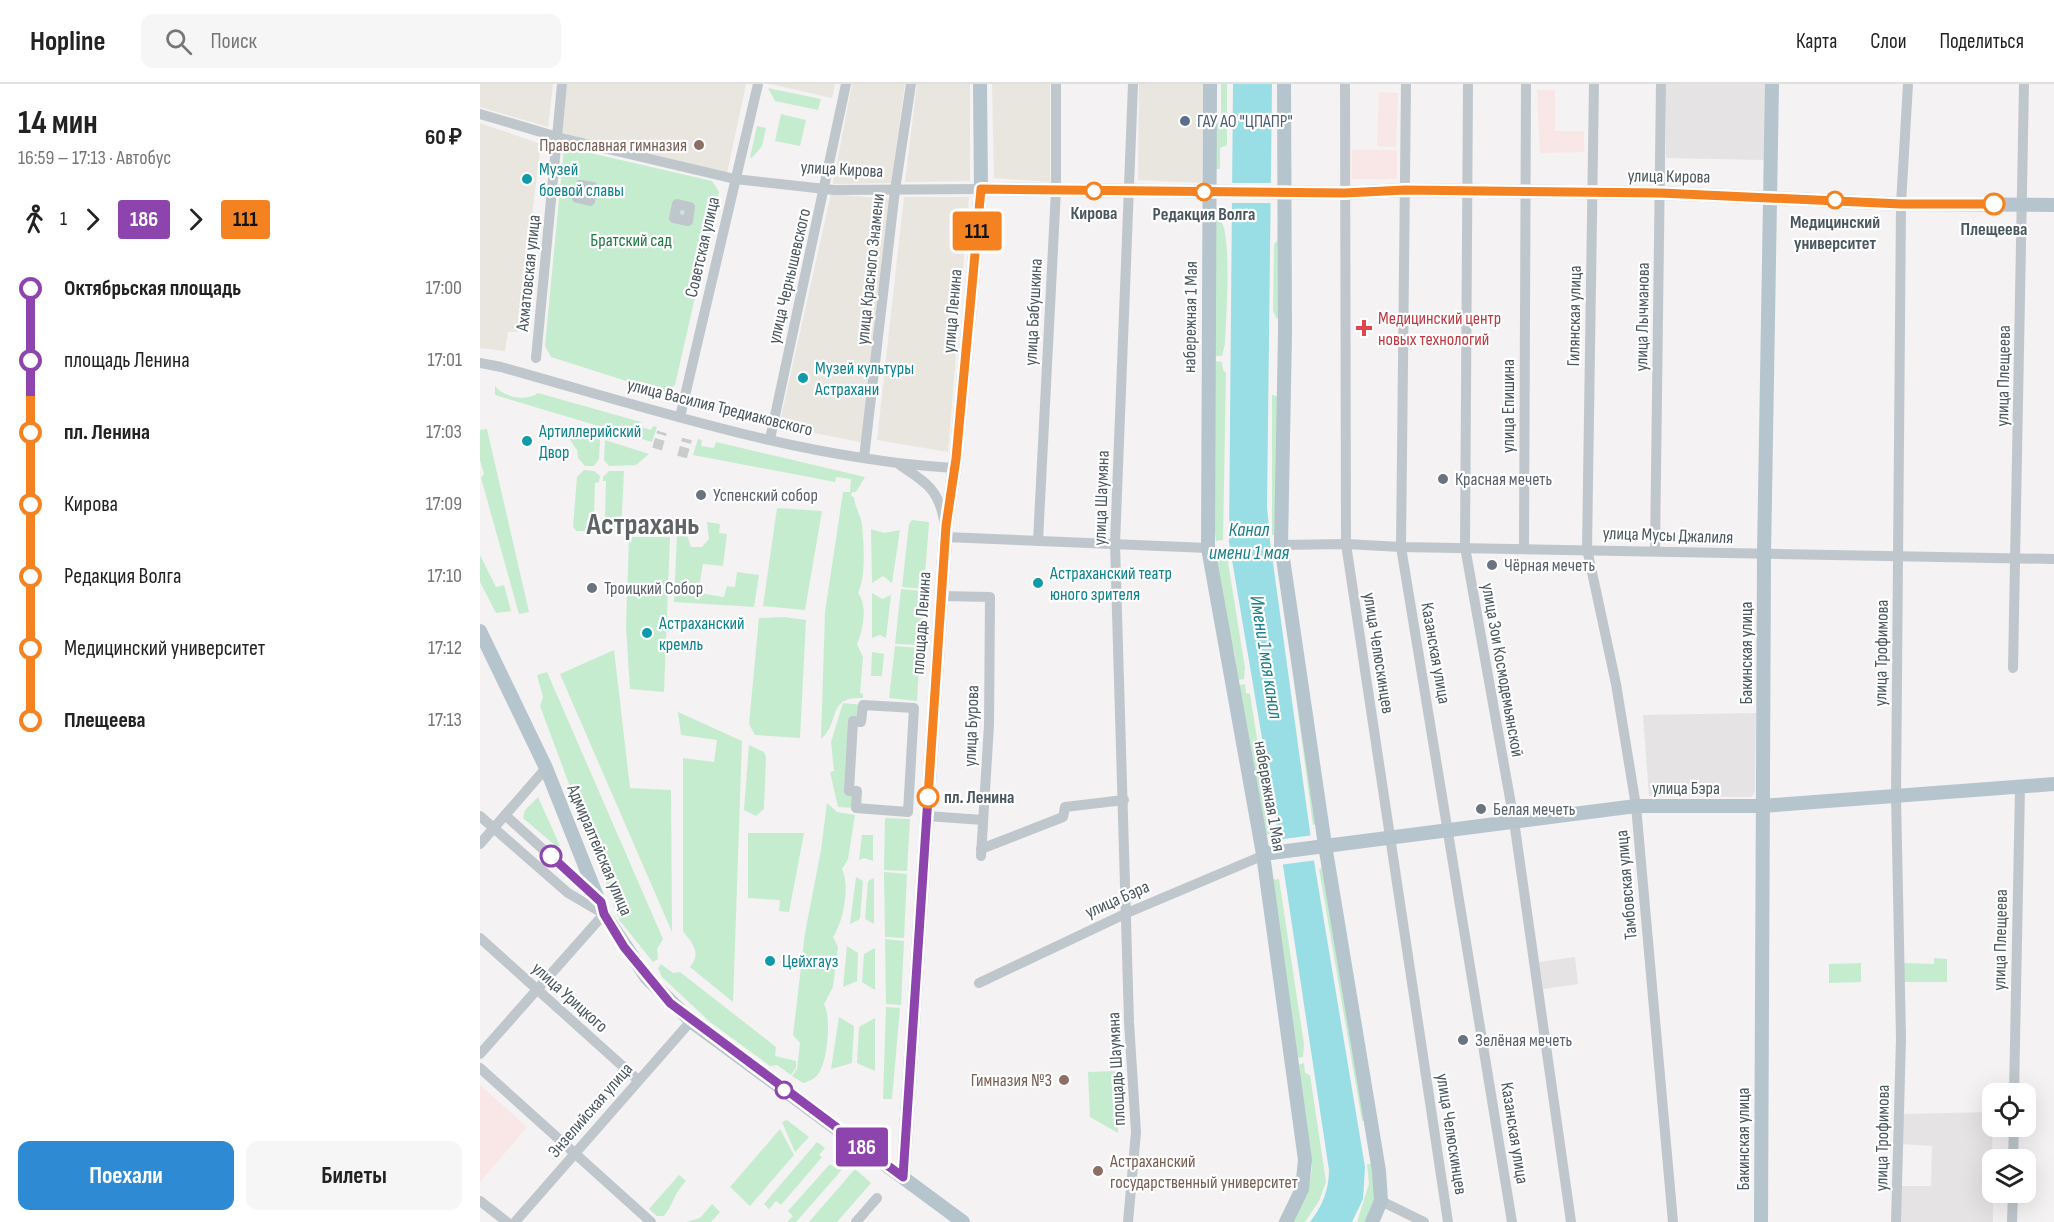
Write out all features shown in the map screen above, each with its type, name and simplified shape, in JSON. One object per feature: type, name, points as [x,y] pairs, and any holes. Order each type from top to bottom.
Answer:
[{"type":"main road","name":"улица Ленина","points":[[954,468],[981,189],[980,84]]},
{"type":"main road","name":"набережная 1 Мая","points":[[1210,84],[1208,548],[1267,854],[1305,1160],[1302,1190],[1286,1222]]},
{"type":"main road","points":[[1284,84],[1280,192],[1281,545],[1322,846],[1379,1171],[1381,1201],[1372,1222]]},
{"type":"main road","name":"Бакинская улица","points":[[1761,1222],[1764,554],[1772,197],[1772,84]]},
{"type":"main road","name":"улица Кирова","points":[[981,189],[1344,193],[1405,190],[1661,193],[1901,204],[2054,205]]},
{"type":"main road","name":"площадь Ленина","points":[[903,1177],[941,596],[954,468]]},
{"type":"main road","name":"Адмиралтейская улица","points":[[480,631],[546,768],[603,908],[647,978],[691,1021],[903,1177],[955,1220]]},
{"type":"main road","name":"улица Бэра","points":[[1267,854],[1636,806],[1762,806],[2054,784]]},
{"type":"street","name":"Ахматовская улица","points":[[536,358],[562,84]]},
{"type":"street","name":"Советская улица","points":[[680,417],[758,84]]},
{"type":"street","name":"улица Чернышевского","points":[[770,439],[846,84]]},
{"type":"street","name":"улица Красного Знамени","points":[[864,458],[895,190],[911,84]]},
{"type":"street","name":"улица Бабушкина","points":[[1038,541],[1056,190],[1056,84]]},
{"type":"street","name":"улица Шаумяна","points":[[1126,914],[1115,544],[1131,191],[1133,84]]},
{"type":"street","name":"улица Челюскинцев","points":[[1345,84],[1346,544],[1448,1222]]},
{"type":"street","name":"Казанская улица","points":[[1406,84],[1401,547],[1512,1222]]},
{"type":"street","name":"улица Зои Космодемьянской","points":[[1468,84],[1465,547],[1514,821],[1571,1222]]},
{"type":"street","name":"улица Епишина","points":[[1524,548],[1526,84]]},
{"type":"street","name":"Гилянская улица","points":[[1587,549],[1594,84]]},
{"type":"street","name":"улица Лычманова","points":[[1655,551],[1661,84]]},
{"type":"street","name":"улица Трофимова","points":[[1896,1222],[1901,1038],[1896,797],[1901,204],[1908,84]]},
{"type":"street","name":"улица Плещеева","points":[[2013,668],[2024,84]]},
{"type":"street","name":"улица Кирова","points":[[480,114],[558,137],[735,179],[825,189],[981,189]]},
{"type":"street","name":"улица Василия Тредиаковского","points":[[480,363],[770,439],[900,465],[954,468]]},
{"type":"street","points":[[900,465],[926,483],[936,494],[946,531],[1038,541],[1208,548]]},
{"type":"street","name":"улица Мусы Джалиля","points":[[1281,545],[1346,544],[1401,547],[2054,559]]},
{"type":"street","name":"Тамбовская улица","points":[[1587,549],[1616,684],[1636,806],[1673,1222]]},
{"type":"street","name":"улица Бурова","points":[[941,596],[990,597],[989,725],[981,852],[1064,817],[1065,807],[1124,800]]},
{"type":"street","points":[[862,705],[914,708],[908,812],[856,808],[857,792],[849,791],[853,721],[861,722],[862,705]]},
{"type":"street","points":[[480,844],[546,768]]},
{"type":"street","name":"улица Плещеева","points":[[2014,1083],[2020,787]]},
{"type":"street","points":[[505,815],[603,908]]},
{"type":"street","points":[[480,816],[568,892],[603,908]]},
{"type":"street","points":[[927,816],[983,820]]},
{"type":"street","name":"улица Бэра","points":[[979,983],[1126,914],[1267,854]]},
{"type":"street","points":[[480,1054],[603,908]]},
{"type":"street","name":"площадь Шаумяна","points":[[1126,914],[1136,1132],[1128,1222]]},
{"type":"street","name":"улица Урицкого","points":[[480,938],[638,1080]]},
{"type":"street","name":"Энзелийская улица","points":[[515,1222],[691,1021]]},
{"type":"street","points":[[480,1068],[651,1222]]},
{"type":"street","points":[[856,1222],[877,1197]]},
{"type":"street","points":[[480,1201],[507,1222]]},
{"type":"street","points":[[1381,1201],[1424,1222]]},
{"type":"street","points":[[2012,1222],[2013,1203]]},
{"type":"shaded area","points":[[480,84],[553,84],[548,127],[480,107]]},
{"type":"shaded area","points":[[567,84],[746,84],[727,173],[562,135]]},
{"type":"shaded area","points":[[770,84],[835,84],[832,98]]},
{"type":"shaded area","points":[[852,84],[905,84],[891,183],[833,184]]},
{"type":"shaded area","points":[[917,84],[970,84],[970,181],[905,182]]},
{"type":"shaded area","points":[[992,84],[1050,84],[1050,182],[994,178]]},
{"type":"shaded area","points":[[1139,84],[1203,84],[1202,183],[1138,180]]},
{"type":"shaded area","points":[[1666,84],[1767,84],[1766,160],[1666,158]]},
{"type":"shaded area","points":[[1537,90],[1555,90],[1555,131],[1584,131],[1584,152],[1540,153]]},
{"type":"shaded area","points":[[1379,92],[1398,93],[1396,147],[1377,146]]},
{"type":"shaded area","points":[[480,123],[541,144],[517,332],[508,332],[505,351],[480,348]]},
{"type":"shaded area","points":[[1352,150],[1397,150],[1397,179],[1352,179]]},
{"type":"shaded area","points":[[831,194],[890,199],[865,443],[779,426]]},
{"type":"shaded area","points":[[904,197],[969,197],[948,452],[877,440]]},
{"type":"shaded area","points":[[1756,713],[1755,791],[1752,797],[1649,796],[1643,715]]},
{"type":"shaded area","points":[[1575,957],[1578,984],[1543,989],[1539,962]]},
{"type":"shaded area","points":[[480,1085],[527,1127],[480,1182]]},
{"type":"shaded area","points":[[1982,1112],[1982,1137],[1992,1137],[1992,1149],[1982,1149],[1982,1203],[1993,1203],[1993,1222],[1898,1222],[1899,1186],[1931,1186],[1932,1146],[1901,1144],[1903,1114]]},
{"type":"green space","points":[[1221,84],[1227,84],[1227,145],[1220,148],[1220,169],[1215,169],[1216,124],[1221,119]]},
{"type":"green space","points":[[768,88],[821,99],[818,110],[775,101]]},
{"type":"green space","points":[[781,114],[806,120],[800,146],[775,141]]},
{"type":"green space","points":[[757,126],[766,128],[762,146],[752,158],[750,157]]},
{"type":"green space","name":"Братский сад","points":[[564,147],[712,181],[719,192],[675,385],[664,393],[551,357],[545,346]]},
{"type":"green space","points":[[1214,220],[1221,221],[1224,230],[1227,261],[1225,344],[1222,356],[1212,356]]},
{"type":"green space","points":[[1278,222],[1280,318],[1276,318],[1273,310],[1274,244],[1277,241]]},
{"type":"green space","points":[[1212,361],[1222,362],[1226,373],[1223,540],[1216,541],[1215,532],[1211,531]]},
{"type":"green space","points":[[495,386],[515,397],[528,397],[538,393],[641,422],[641,427],[651,430],[653,426],[657,427],[652,442],[495,395]]},
{"type":"green space","points":[[1272,395],[1280,397],[1278,535],[1272,535]]},
{"type":"green space","points":[[562,428],[600,439],[599,459],[594,466],[585,466],[578,458],[577,450]]},
{"type":"green space","points":[[487,429],[529,612],[519,614],[481,478],[484,474],[480,460],[480,430]]},
{"type":"green space","points":[[698,439],[702,440],[701,446],[714,448],[716,442],[865,477],[851,496],[854,497],[861,521],[863,541],[863,569],[858,593],[863,604],[864,618],[857,644],[863,657],[860,693],[863,694],[863,698],[851,698],[844,701],[821,739],[825,612],[843,492],[850,492],[851,479],[836,477],[835,482],[693,455]]},
{"type":"green space","points":[[605,440],[649,454],[636,465],[609,466],[604,460]]},
{"type":"green space","points":[[584,470],[594,471],[600,476],[599,482],[595,483],[594,517],[598,518],[598,522],[589,531],[576,531],[573,527],[577,477]]},
{"type":"green space","points":[[609,471],[624,471],[621,532],[613,532],[610,525],[602,522],[601,518],[605,518],[606,481],[603,481],[603,477]]},
{"type":"green space","points":[[777,508],[822,511],[805,610],[763,606]]},
{"type":"green space","points":[[912,520],[929,522],[924,589],[902,587],[909,524]]},
{"type":"green space","points":[[707,522],[720,524],[719,533],[727,534],[723,566],[703,564],[698,593],[724,597],[727,586],[735,587],[737,572],[759,575],[754,607],[674,602],[677,534],[687,535],[691,547],[702,547],[709,539]]},
{"type":"green space","points":[[871,529],[884,533],[900,530],[892,583],[883,576],[872,583]]},
{"type":"green space","points":[[629,537],[670,537],[664,692],[630,689],[626,627]]},
{"type":"green space","points":[[480,555],[496,587],[504,585],[511,611],[496,613],[480,582]]},
{"type":"green space","points":[[1213,556],[1227,556],[1245,668],[1244,679],[1238,680],[1234,650],[1228,646]]},
{"type":"green space","points":[[901,589],[924,591],[920,645],[895,644]]},
{"type":"green space","points":[[872,593],[882,599],[891,595],[886,638],[880,635],[872,638]]},
{"type":"green space","points":[[784,617],[806,620],[800,738],[755,735],[749,724],[759,618]]},
{"type":"green space","points":[[895,646],[920,648],[917,701],[889,698]]},
{"type":"green space","points":[[614,650],[630,788],[671,790],[672,932],[560,674]]},
{"type":"green space","points":[[872,652],[884,654],[882,676],[871,676]]},
{"type":"green space","points":[[547,672],[663,939],[657,949],[658,959],[653,962],[620,921],[540,706],[543,697],[537,675]]},
{"type":"green space","points":[[1293,675],[1319,824],[1313,825]]},
{"type":"green space","points":[[1245,684],[1246,693],[1250,694],[1272,834],[1260,836],[1239,685]]},
{"type":"green space","points":[[843,703],[863,705],[861,722],[853,721],[849,791],[857,791],[856,808],[838,807],[830,772],[834,771],[831,742]]},
{"type":"green space","points":[[678,712],[742,741],[733,1002],[690,967],[694,962],[695,953],[683,931],[683,758],[714,762],[717,740],[681,735]]},
{"type":"green space","points":[[749,745],[764,752],[766,757],[764,809],[756,816],[744,810]]},
{"type":"green space","points":[[538,797],[560,846],[557,847],[523,818],[525,810]]},
{"type":"green space","points":[[827,803],[837,812],[855,815],[848,859],[842,869],[846,884],[845,903],[833,937],[838,947],[833,987],[824,1004],[828,1026],[825,1055],[818,1074],[803,1083],[792,1076],[797,1069],[800,1043],[793,1035],[805,933],[821,850]]},
{"type":"green space","points":[[885,818],[910,819],[907,871],[884,870]]},
{"type":"green space","points":[[748,833],[804,833],[789,912],[779,911],[780,900],[748,898]]},
{"type":"green space","points":[[862,835],[873,835],[873,861],[864,858],[859,860]]},
{"type":"green space","points":[[1325,867],[1366,1120],[1362,1121],[1319,869]]},
{"type":"green space","points":[[884,872],[907,874],[904,938],[885,937]]},
{"type":"green space","points":[[856,877],[863,881],[860,919],[850,924]]},
{"type":"green space","points":[[874,878],[874,924],[865,919],[868,881]]},
{"type":"green space","points":[[1279,879],[1304,1044],[1303,1057],[1297,1058],[1270,880]]},
{"type":"green space","points":[[885,939],[904,941],[901,1005],[886,1004]]},
{"type":"green space","points":[[847,946],[858,953],[857,981],[843,987]]},
{"type":"green space","points":[[875,948],[875,990],[862,982],[864,954]]},
{"type":"green space","points":[[1934,958],[1947,959],[1947,982],[1901,982],[1902,963],[1934,964]]},
{"type":"green space","points":[[1861,963],[1861,982],[1829,983],[1829,964]]},
{"type":"green space","points":[[661,964],[673,973],[680,972],[776,1047],[775,1056],[796,1061],[796,1068],[791,1075],[777,1065],[770,1066],[710,1022],[662,977],[658,968]]},
{"type":"green space","points":[[886,1007],[900,1008],[892,1099],[883,1099]]},
{"type":"green space","points":[[839,1017],[854,1026],[852,1063],[831,1069]]},
{"type":"green space","points":[[875,1018],[875,1071],[857,1063],[859,1027]]},
{"type":"green space","points":[[1304,1063],[1305,1073],[1310,1075],[1326,1182],[1319,1201],[1305,1222],[1291,1222],[1305,1196],[1312,1167],[1298,1065]]},
{"type":"green space","points":[[1116,1071],[1118,1133],[1090,1117],[1088,1072]]},
{"type":"green space","points":[[787,1120],[809,1137],[795,1152],[782,1122]]},
{"type":"green space","points":[[780,1129],[794,1155],[750,1206],[730,1187]]},
{"type":"green space","points":[[817,1142],[825,1148],[819,1155],[822,1157],[781,1205],[776,1201],[769,1209],[764,1204]]},
{"type":"green space","points":[[840,1160],[846,1165],[796,1222],[787,1222],[793,1216],[788,1211],[830,1164],[834,1167]]},
{"type":"green space","points":[[1367,1164],[1373,1164],[1375,1203],[1367,1222],[1357,1222],[1369,1184]]},
{"type":"green space","points":[[855,1169],[871,1183],[837,1222],[809,1222]]},
{"type":"green space","points":[[679,1175],[686,1181],[664,1216],[657,1216],[649,1209]]},
{"type":"green space","points":[[712,1204],[720,1212],[711,1222],[686,1222],[700,1218]]},
{"type":"water","name":"Канал имени 1 мая","points":[[1233,84],[1272,84],[1267,506],[1314,861],[1365,1167],[1363,1199],[1352,1222],[1310,1222],[1324,1198],[1329,1170],[1279,839],[1229,542]]},
{"type":"pier","points":[[1229,183],[1274,183],[1274,203],[1229,203]]},
{"type":"pier","points":[[1314,835],[1317,860],[1279,865],[1276,840]]},
{"type":"tunnel","points":[[657,449],[662,432]]},
{"type":"tunnel","points":[[682,457],[687,439]]},
{"type":"bus line","name":"111","points":[[928,797],[946,526],[956,459],[981,189],[1344,193],[1405,190],[1661,193],[1901,204],[1994,204]]},
{"type":"bus line","name":"186","points":[[551,856],[601,902],[604,914],[624,947],[647,978],[670,1003],[707,1033],[903,1177],[928,797]]},
{"type":"place","name":"ГАУ АО \"ЦПАПР\"","points":[[1185,121]]},
{"type":"place","name":"Православная гимназия","points":[[699,145]]},
{"type":"place","name":"Музей боевой славы","points":[[527,179]]},
{"type":"place","name":"Кирова","points":[[1094,191]]},
{"type":"place","name":"Редакция Волга","points":[[1204,192]]},
{"type":"place","name":"Медицинский университет","points":[[1835,200]]},
{"type":"place","name":"Плещеева","points":[[1994,204]]},
{"type":"place","name":"Медицинский центр новых технологий","points":[[1364,328]]},
{"type":"place","name":"Музей культуры Астрахани","points":[[803,378]]},
{"type":"place","name":"Артиллерийский Двор","points":[[527,441]]},
{"type":"place","name":"Красная мечеть","points":[[1443,479]]},
{"type":"place","name":"Успенский собор","points":[[701,495]]},
{"type":"place","name":"Чёрная мечеть","points":[[1492,565]]},
{"type":"place","name":"Астраханский театр юного зрителя","points":[[1038,583]]},
{"type":"place","name":"Троицкий Собор","points":[[592,588]]},
{"type":"place","name":"Астраханский кремль","points":[[647,633]]},
{"type":"place","name":"пл. Ленина","points":[[928,797]]},
{"type":"place","name":"Белая мечеть","points":[[1481,809]]},
{"type":"place","name":"Цейхгауз","points":[[770,961]]},
{"type":"place","name":"Зелёная мечеть","points":[[1463,1040]]},
{"type":"place","name":"Гимназия №3","points":[[1064,1080]]},
{"type":"place","name":"Астраханский государственный университет","points":[[1098,1171]]},
{"type":"district","name":"Астрахань","points":[[643,524]]},
{"type":"water label","name":"Имени 1 мая канал","points":[[1267,657]]}]
